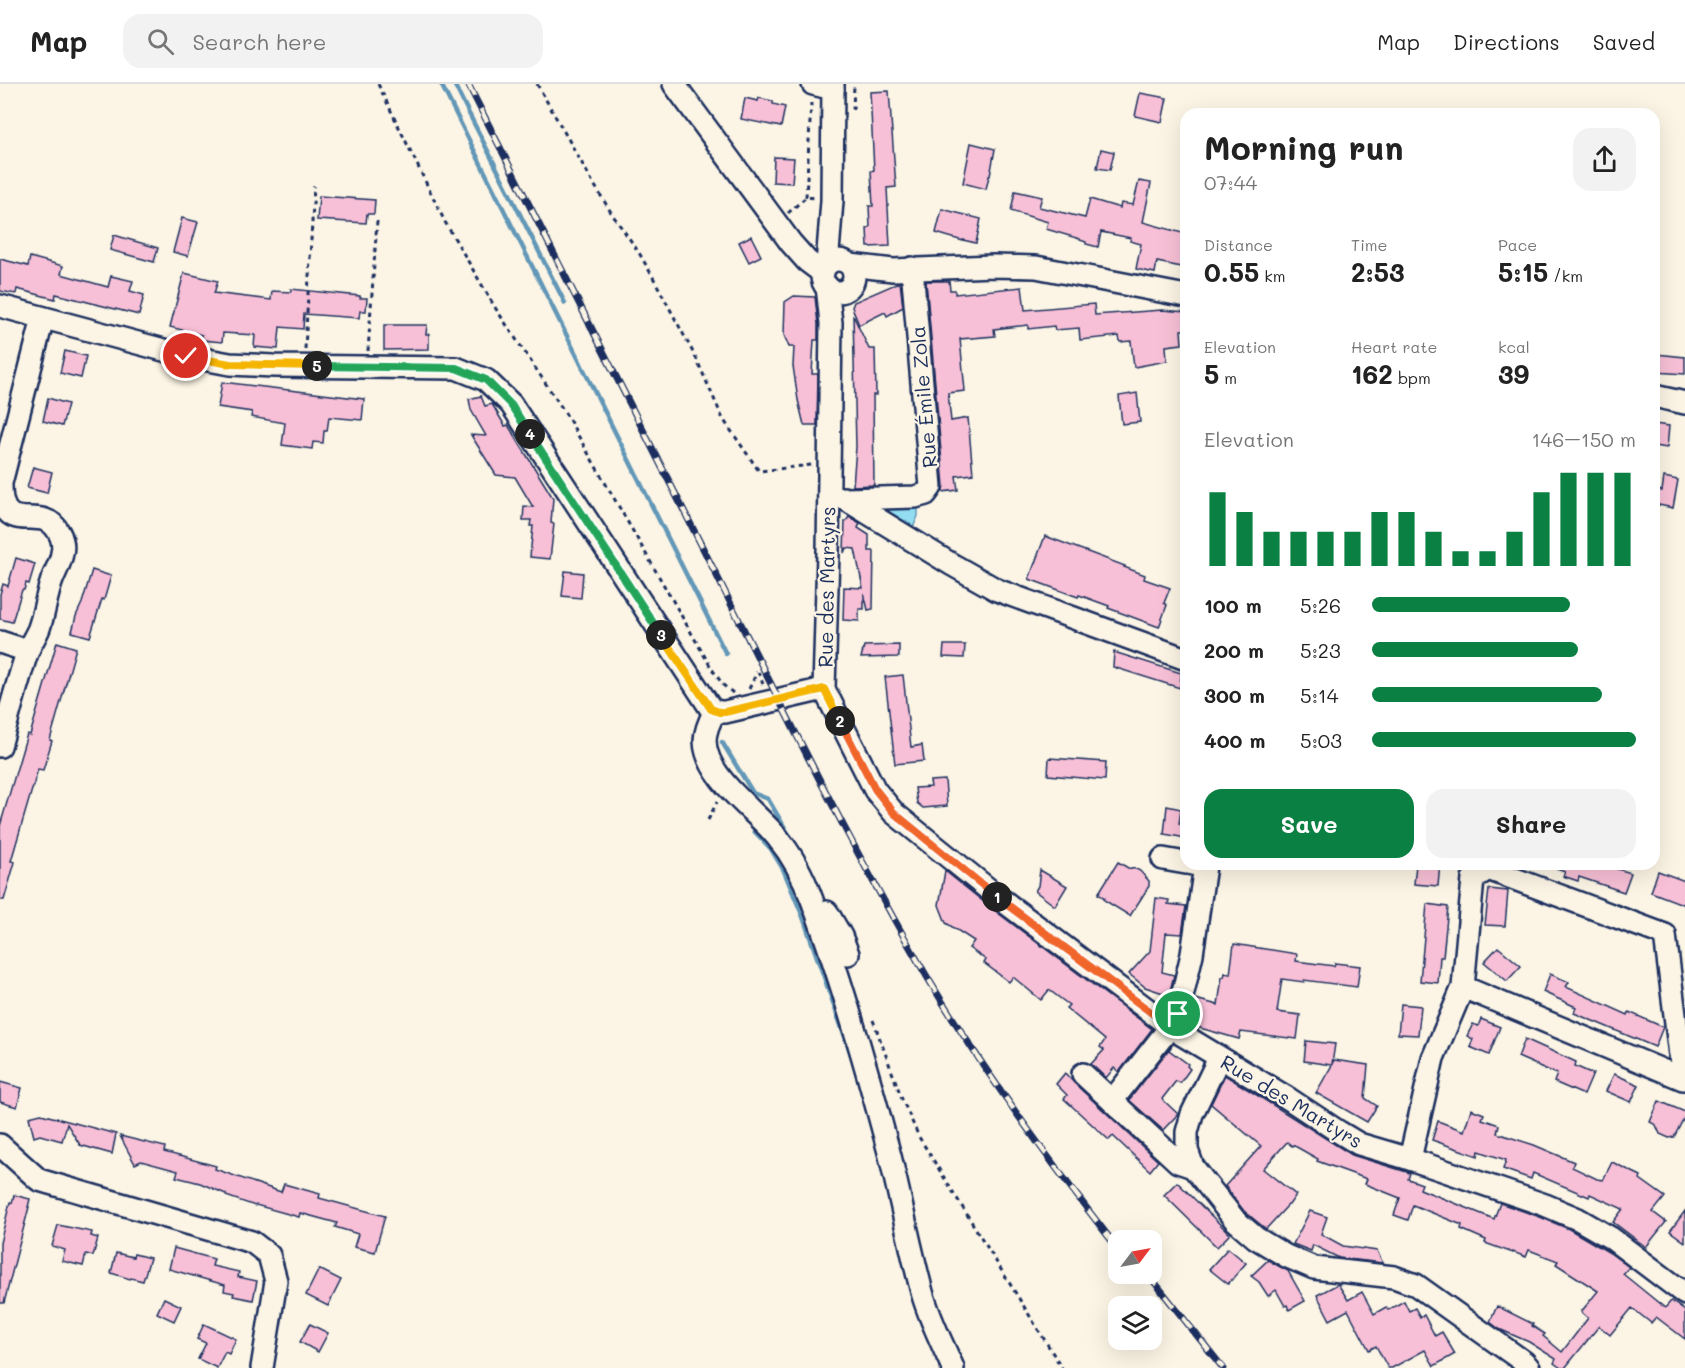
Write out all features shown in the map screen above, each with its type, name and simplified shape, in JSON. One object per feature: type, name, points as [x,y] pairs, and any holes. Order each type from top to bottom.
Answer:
[{"type":"street","points":[[674,84],[791,243],[807,261],[838,275],[870,276],[902,269],[1036,267],[1180,295]]},
{"type":"street","points":[[823,88],[831,222],[838,275]]},
{"type":"street","points":[[791,243],[803,244],[817,239],[831,222]]},
{"type":"street","name":"Rue Émile Zola","points":[[836,493],[915,497],[926,494],[931,487],[902,269]]},
{"type":"street","name":"Rue des Martyrs","points":[[838,275],[831,323],[829,463],[836,493],[828,553],[824,689],[875,789],[894,813],[998,897],[1173,1029],[1359,1144],[1545,1205],[1578,1220],[1611,1238],[1685,1294]]},
{"type":"street","points":[[0,306],[186,356],[230,364],[456,368],[486,380],[511,405],[708,707],[715,711],[725,712],[824,689]]},
{"type":"street","points":[[0,746],[28,651],[39,628],[51,584],[63,552],[58,529],[42,518],[21,518],[12,515],[4,506],[1,494],[1,483],[43,318]]},
{"type":"street","points":[[1660,397],[1685,403]]},
{"type":"street","points":[[836,493],[997,590],[1180,657]]},
{"type":"street","points":[[0,642],[28,651]]},
{"type":"street","points":[[715,711],[705,741],[714,768],[789,853],[808,888],[825,934],[846,997],[885,1136],[923,1294],[950,1362]]},
{"type":"street","points":[[1163,859],[1180,862]]},
{"type":"street","points":[[1112,1101],[1173,1029],[1192,954],[1204,870]]},
{"type":"street","points":[[1410,1159],[1433,1058],[1463,987],[1473,879],[1488,870],[1665,935],[1683,1079],[1463,987]]},
{"type":"street","points":[[802,876],[832,920],[848,954]]},
{"type":"street","points":[[1219,1058],[1192,1114],[1187,1132],[1187,1150],[1193,1167],[1234,1220],[1256,1238],[1286,1256],[1314,1268],[1394,1277],[1416,1285],[1524,1362],[1529,1368]]},
{"type":"street","points":[[1083,1074],[1178,1162],[1193,1167]]},
{"type":"street","points":[[0,1145],[39,1180],[252,1242],[269,1255],[276,1281],[262,1368]]},
{"type":"path","points":[[378,84],[445,222],[496,309],[564,411],[717,676]]},
{"type":"path","points":[[537,84],[612,214],[638,250],[696,358],[723,420],[759,471],[829,463]]},
{"type":"path","points":[[776,224],[806,197],[823,88]]},
{"type":"path","points":[[304,366],[314,186]]},
{"type":"path","points":[[806,197],[831,201]]},
{"type":"path","points":[[365,367],[368,357],[377,221]]},
{"type":"path","points":[[872,1016],[902,1099],[919,1137],[1062,1368]]},
{"type":"water","points":[[918,506],[918,516],[912,530],[890,516],[885,509],[889,507]]},
{"type":"building","points":[[889,91],[896,187],[887,188],[890,246],[868,247],[869,206],[873,206],[871,171],[874,170],[870,92]]},
{"type":"building","points":[[1140,93],[1167,98],[1162,122],[1135,116]]},
{"type":"building","points":[[745,98],[773,101],[773,104],[785,107],[781,127],[741,119]]},
{"type":"building","points":[[971,143],[995,149],[986,189],[963,183]]},
{"type":"building","points":[[1101,149],[1114,152],[1110,170],[1097,168]]},
{"type":"building","points":[[774,157],[794,158],[792,183],[773,182]]},
{"type":"building","points":[[1139,181],[1151,183],[1143,222],[1180,232],[1180,267],[1157,262],[1155,273],[1136,269],[1141,244],[1130,241],[1131,238],[1101,232],[1098,247],[1046,229],[1048,222],[1011,211],[1015,191],[1042,197],[1039,207],[1085,218],[1090,199],[1120,208],[1121,203],[1133,205]]},
{"type":"building","points":[[319,196],[375,200],[374,214],[367,214],[366,223],[317,220]]},
{"type":"building","points":[[942,209],[981,219],[976,243],[936,233]]},
{"type":"building","points":[[182,218],[198,222],[188,256],[173,252]]},
{"type":"building","points":[[114,235],[158,248],[154,262],[110,250]]},
{"type":"building","points":[[751,236],[761,256],[749,262],[739,242]]},
{"type":"building","points":[[30,257],[63,266],[61,274],[108,287],[111,276],[133,281],[130,291],[144,295],[139,315],[56,294],[55,299],[17,289],[16,294],[0,291],[0,259],[28,266]]},
{"type":"building","points":[[184,273],[218,281],[214,293],[271,300],[272,291],[291,292],[291,289],[360,296],[360,298],[367,298],[366,311],[360,311],[359,318],[304,314],[303,329],[280,327],[278,349],[254,347],[255,335],[223,333],[222,342],[202,340],[202,335],[170,327]]},
{"type":"building","points":[[926,281],[949,281],[950,290],[955,290],[955,294],[1022,287],[1025,310],[1094,304],[1095,315],[1162,310],[1180,312],[1180,344],[1166,346],[1167,361],[1134,367],[1131,341],[1120,342],[1119,336],[1080,340],[1079,328],[1055,330],[1054,326],[1028,329],[1028,325],[994,329],[995,336],[960,339],[965,391],[948,393],[951,421],[968,418],[973,474],[956,476],[958,490],[942,492],[944,486]]},
{"type":"building","points":[[900,282],[903,307],[887,316],[885,312],[859,325],[852,307],[854,302]]},
{"type":"building","points":[[794,296],[815,297],[818,340],[814,340],[812,374],[818,374],[817,425],[804,425],[793,366],[794,347],[789,347],[784,335],[785,302]]},
{"type":"building","points":[[853,315],[869,349],[875,349],[874,485],[853,486],[856,447]]},
{"type":"building","points":[[384,325],[427,325],[429,349],[384,350]]},
{"type":"building","points":[[65,351],[86,356],[81,378],[60,373]]},
{"type":"building","points":[[1660,354],[1685,357],[1685,374],[1660,372]]},
{"type":"building","points":[[222,382],[364,399],[362,420],[329,417],[323,443],[313,442],[312,449],[282,445],[285,423],[251,417],[252,412],[218,407]]},
{"type":"building","points":[[1137,393],[1140,422],[1122,424],[1119,396]]},
{"type":"building","points":[[481,396],[485,406],[492,404],[505,426],[508,425],[553,498],[551,523],[554,524],[550,559],[530,557],[533,526],[530,526],[531,520],[523,520],[524,506],[533,507],[515,477],[496,475],[471,435],[486,436],[471,410],[469,399]]},
{"type":"building","points":[[48,398],[68,404],[62,426],[43,421]]},
{"type":"building","points":[[1660,425],[1669,426],[1667,448],[1660,447]]},
{"type":"building","points":[[33,467],[52,472],[47,493],[27,488]]},
{"type":"building","points":[[1664,477],[1678,480],[1673,508],[1660,505],[1660,490],[1662,491]]},
{"type":"building","points":[[849,517],[860,523],[858,528],[869,535],[869,551],[874,551],[873,609],[868,610],[864,593],[864,609],[859,609],[859,621],[843,620],[844,587],[863,588],[855,549],[846,548],[844,553],[845,521]]},
{"type":"building","points":[[1045,536],[1125,566],[1145,575],[1144,579],[1170,588],[1159,627],[1108,608],[1109,606],[1029,579]]},
{"type":"building","points":[[16,558],[35,564],[29,584],[26,583],[22,590],[12,622],[0,619],[0,594],[3,584],[8,586]]},
{"type":"building","points":[[92,570],[111,576],[90,637],[72,632]]},
{"type":"building","points":[[565,571],[583,573],[581,598],[562,596]]},
{"type":"building","points":[[57,642],[76,648],[50,740],[52,741],[43,770],[38,769],[11,861],[15,862],[4,900],[0,900],[0,826]]},
{"type":"building","points":[[899,645],[899,657],[861,658],[864,646]]},
{"type":"building","points":[[944,645],[965,645],[964,658],[943,657]]},
{"type":"building","points":[[1114,652],[1180,673],[1180,688],[1113,667]]},
{"type":"building","points":[[903,675],[911,747],[922,745],[924,761],[895,764],[885,677]]},
{"type":"building","points":[[1049,758],[1106,762],[1105,780],[1048,775]]},
{"type":"building","points":[[945,780],[947,806],[923,808],[917,803],[915,788],[931,787],[930,781]]},
{"type":"building","points":[[1167,806],[1180,809],[1180,837],[1164,834]]},
{"type":"building","points":[[1118,862],[1140,871],[1149,881],[1149,886],[1130,916],[1098,894]]},
{"type":"building","points":[[1040,870],[1067,886],[1055,906],[1035,891]]},
{"type":"building","points":[[1415,870],[1439,870],[1438,886],[1414,884]]},
{"type":"building","points":[[1559,870],[1621,870],[1631,873],[1624,892],[1579,877],[1578,881],[1563,876],[1565,872]]},
{"type":"building","points":[[945,871],[1152,1029],[1119,1072],[1114,1068],[1106,1078],[1091,1064],[1104,1050],[1100,1047],[1105,1040],[1066,1008],[1069,1005],[1049,990],[1041,1000],[1013,977],[1009,982],[984,963],[986,960],[969,948],[974,941],[946,923],[939,905]]},
{"type":"building","points":[[1658,871],[1685,881],[1685,905],[1651,892]]},
{"type":"building","points":[[1489,889],[1508,891],[1505,926],[1485,925]]},
{"type":"building","points":[[1156,898],[1169,900],[1168,904],[1186,906],[1182,934],[1166,933],[1162,972],[1174,975],[1169,995],[1145,987],[1129,974],[1150,951]]},
{"type":"building","points":[[1427,904],[1448,907],[1438,983],[1420,981]]},
{"type":"building","points":[[1234,944],[1297,954],[1296,961],[1334,966],[1335,963],[1360,966],[1357,987],[1282,979],[1277,1012],[1300,1015],[1297,1039],[1241,1032],[1239,1039],[1193,1026],[1190,1024],[1195,999],[1218,1005],[1222,977],[1225,973],[1230,974]]},
{"type":"building","points":[[1498,947],[1521,966],[1507,981],[1484,962]]},
{"type":"building","points":[[1550,974],[1569,982],[1566,987],[1628,1015],[1629,1012],[1663,1027],[1655,1047],[1574,1013],[1576,1007],[1543,992]]},
{"type":"building","points":[[1401,1004],[1421,1006],[1418,1035],[1398,1034]]},
{"type":"building","points":[[1481,1019],[1500,1027],[1489,1055],[1470,1047],[1473,1039],[1467,1036],[1473,1024],[1478,1026]]},
{"type":"building","points":[[1525,1039],[1576,1062],[1575,1066],[1593,1074],[1584,1095],[1554,1082],[1557,1074],[1518,1057]]},
{"type":"building","points":[[1306,1041],[1335,1044],[1332,1064],[1334,1060],[1368,1065],[1365,1098],[1377,1106],[1367,1122],[1316,1093],[1332,1065],[1304,1061]]},
{"type":"building","points":[[1173,1044],[1169,1050],[1188,1064],[1190,1069],[1180,1083],[1176,1081],[1162,1099],[1178,1114],[1163,1130],[1129,1100]]},
{"type":"building","points":[[1065,1073],[1158,1161],[1150,1171],[1113,1136],[1109,1140],[1064,1099],[1067,1095],[1056,1084]]},
{"type":"building","points":[[1614,1074],[1639,1085],[1631,1102],[1606,1091]]},
{"type":"building","points":[[1225,1075],[1352,1155],[1410,1173],[1408,1179],[1422,1184],[1420,1189],[1494,1219],[1500,1203],[1569,1229],[1629,1267],[1623,1274],[1665,1308],[1671,1301],[1685,1311],[1685,1339],[1656,1317],[1651,1323],[1632,1308],[1610,1335],[1599,1326],[1565,1368],[1561,1368],[1554,1363],[1556,1359],[1490,1322],[1497,1306],[1533,1324],[1532,1326],[1545,1334],[1543,1336],[1562,1352],[1588,1318],[1581,1312],[1598,1291],[1556,1264],[1558,1261],[1529,1250],[1526,1257],[1485,1243],[1486,1240],[1461,1229],[1462,1225],[1413,1205],[1408,1220],[1394,1215],[1400,1198],[1365,1184],[1367,1179],[1317,1161],[1318,1159],[1287,1142],[1263,1169],[1296,1195],[1266,1229],[1244,1211],[1225,1186],[1261,1146],[1211,1104]]},
{"type":"building","points":[[0,1082],[22,1088],[17,1107],[0,1102]]},
{"type":"building","points":[[1659,1101],[1685,1112],[1674,1137],[1669,1138],[1660,1134],[1656,1125],[1650,1122]]},
{"type":"building","points":[[1471,1109],[1484,1114],[1482,1119],[1499,1125],[1497,1133],[1534,1145],[1574,1162],[1572,1167],[1597,1179],[1603,1180],[1612,1162],[1641,1176],[1640,1179],[1665,1197],[1653,1212],[1666,1222],[1646,1247],[1613,1222],[1623,1209],[1533,1173],[1531,1179],[1503,1169],[1506,1160],[1479,1151],[1478,1156],[1432,1140],[1438,1121],[1464,1131]]},
{"type":"building","points":[[41,1114],[116,1134],[112,1154],[80,1145],[67,1124],[62,1141],[40,1135],[34,1137],[29,1117]]},
{"type":"building","points":[[120,1136],[165,1147],[164,1152],[216,1166],[215,1169],[281,1192],[284,1184],[320,1194],[319,1198],[385,1216],[375,1252],[354,1247],[358,1234],[335,1227],[337,1223],[300,1213],[299,1217],[255,1206],[226,1196],[200,1183],[176,1177],[178,1171],[141,1161],[135,1164]]},
{"type":"building","points":[[1177,1182],[1230,1234],[1217,1247],[1164,1195]]},
{"type":"building","points":[[14,1195],[30,1199],[29,1207],[4,1303],[0,1303],[0,1243],[10,1202],[12,1203]]},
{"type":"building","points":[[1310,1211],[1327,1217],[1321,1234],[1343,1246],[1377,1251],[1383,1263],[1339,1258],[1313,1245],[1311,1251],[1293,1244]]},
{"type":"building","points":[[1685,1211],[1685,1242],[1670,1231]]},
{"type":"building","points":[[58,1225],[92,1232],[91,1236],[98,1238],[93,1256],[86,1254],[83,1266],[62,1261],[65,1250],[52,1246]]},
{"type":"building","points":[[174,1248],[214,1259],[212,1266],[239,1272],[238,1277],[257,1281],[253,1300],[233,1296],[234,1293],[224,1291],[225,1285],[169,1269]]},
{"type":"building","points":[[1228,1248],[1246,1263],[1228,1284],[1209,1269]]},
{"type":"building","points":[[116,1253],[150,1258],[143,1281],[111,1273]]},
{"type":"building","points":[[1268,1260],[1288,1271],[1305,1301],[1289,1310],[1276,1290],[1268,1296],[1259,1282],[1251,1276]]},
{"type":"building","points":[[319,1269],[341,1280],[328,1306],[306,1295]]},
{"type":"building","points":[[1338,1284],[1348,1300],[1362,1292],[1374,1314],[1386,1307],[1388,1310],[1404,1301],[1409,1311],[1415,1308],[1420,1317],[1424,1315],[1435,1336],[1442,1332],[1455,1354],[1434,1366],[1425,1350],[1388,1368],[1376,1346],[1369,1350],[1348,1310],[1330,1320],[1317,1295]]},
{"type":"building","points":[[164,1298],[181,1306],[174,1321],[157,1313]]},
{"type":"building","points":[[204,1324],[236,1339],[229,1354],[225,1352],[217,1368],[198,1359],[206,1343],[197,1339]]},
{"type":"building","points":[[310,1324],[328,1333],[318,1352],[300,1342]]},
{"type":"waterway","points":[[441,84],[726,654]]},
{"type":"waterway","points":[[454,84],[565,303]]},
{"type":"waterway","points":[[722,742],[753,793],[768,799],[792,840]]},
{"type":"waterway","points":[[754,831],[771,849],[783,869],[803,917],[853,1060]]},
{"type":"railway","points":[[468,84],[847,833],[901,931],[929,980],[996,1084],[1108,1235]]},
{"type":"railway","points":[[1156,1284],[1223,1368]]},
{"type":"route","points":[[186,356],[230,364],[274,366],[456,368],[486,380],[511,405],[708,707],[725,712],[824,689],[875,789],[900,820],[1176,1031],[1178,1014]]}]
